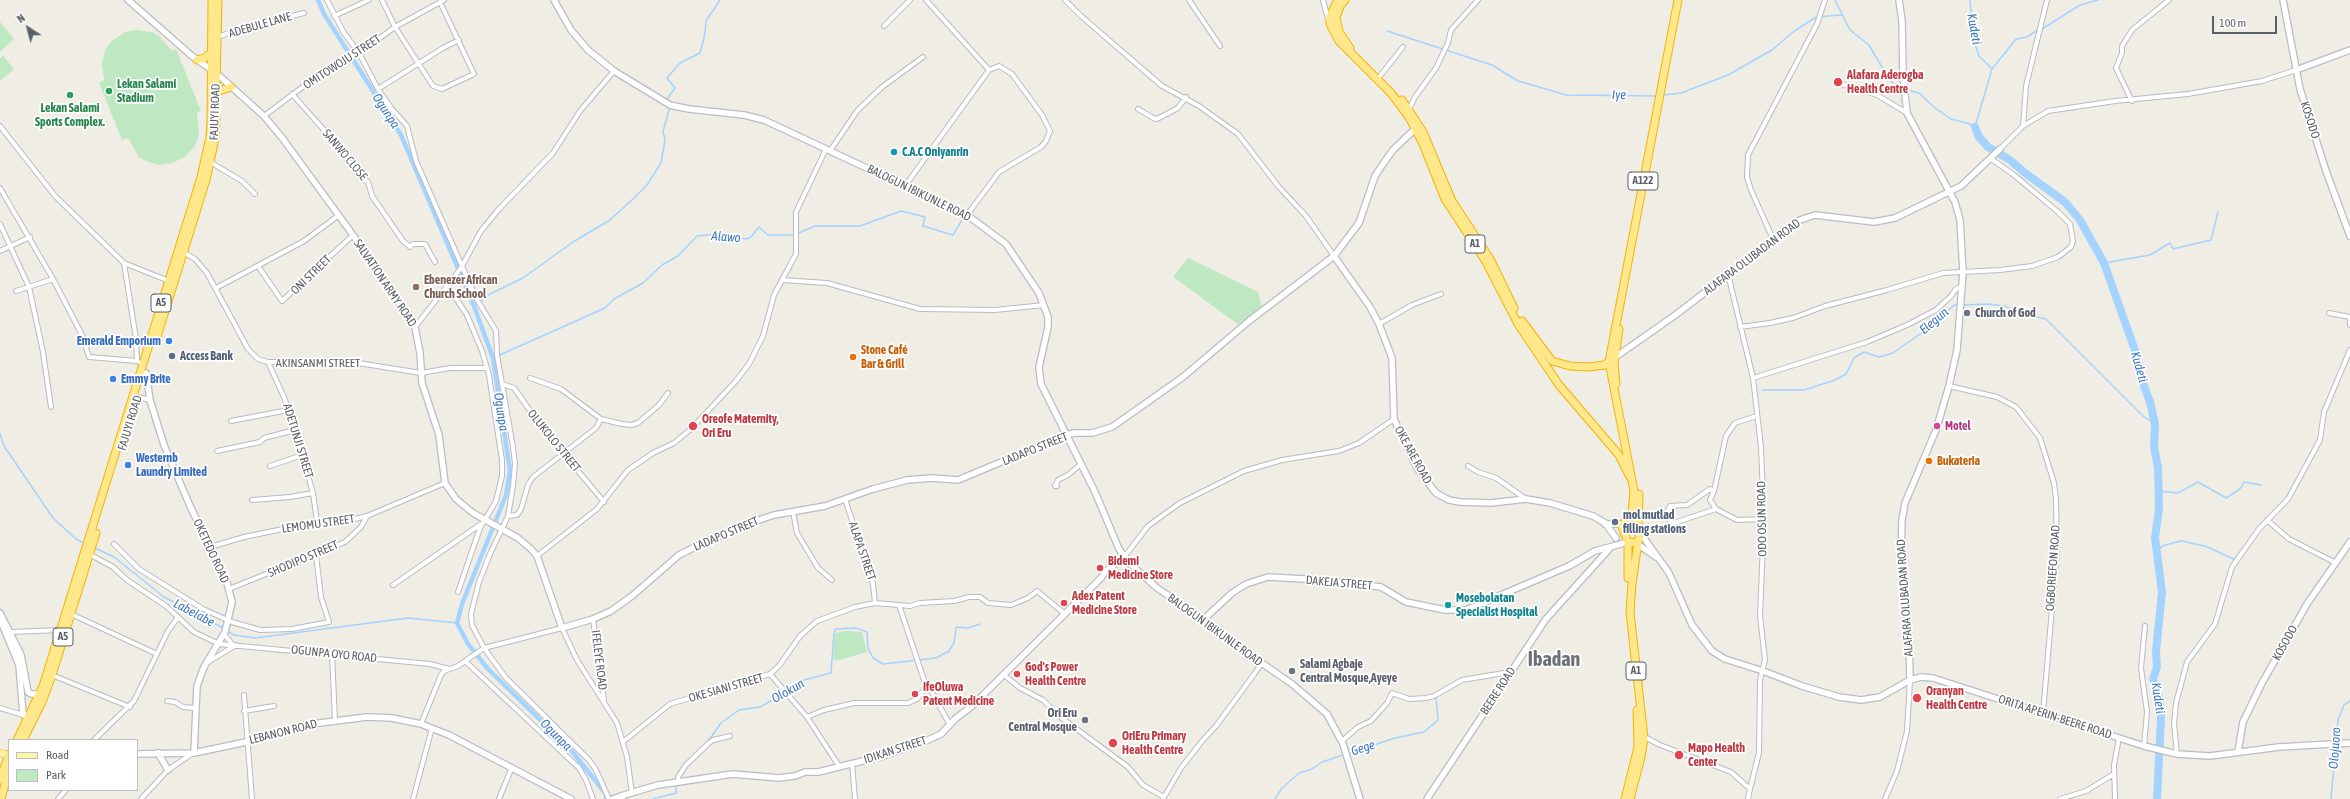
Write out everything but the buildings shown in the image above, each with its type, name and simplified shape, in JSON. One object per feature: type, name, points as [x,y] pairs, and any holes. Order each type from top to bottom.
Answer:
[{"type":"highway","name":"FAJUYI ROAD","points":[[180,251],[210,162],[216,126],[216,92],[212,52],[212,0]]},
{"type":"highway","name":"FAJUYI ROAD","points":[[27,718],[42,702],[52,675],[92,535],[136,396],[146,373],[201,177],[210,137],[218,0]]},
{"type":"highway","points":[[1330,24],[1332,9],[1338,0]]},
{"type":"highway","name":"A1","points":[[1345,0],[1337,12],[1336,18],[1339,32],[1353,52],[1380,76],[1409,109],[1423,132],[1453,208]]},
{"type":"highway","name":"A122","points":[[1612,360],[1661,100],[1678,0]]},
{"type":"highway","name":"A122","points":[[1661,100],[1682,0]]},
{"type":"highway","name":"A1","points":[[1330,24],[1344,48],[1391,93],[1416,129],[1439,187],[1490,260],[1525,330],[1579,410],[1619,455],[1636,490],[1634,506],[1624,523]]},
{"type":"highway","points":[[197,60],[205,58],[212,52]]},
{"type":"highway","points":[[216,92],[230,87]]},
{"type":"highway","name":"FAJUYI ROAD","points":[[136,396],[140,363],[171,282]]},
{"type":"highway","name":"A1","points":[[1525,330],[1546,355],[1556,362],[1581,368],[1598,366],[1612,360],[1634,461],[1638,530]]},
{"type":"highway","points":[[1634,522],[1638,530],[1637,543],[1628,542],[1624,523],[1634,522]]},
{"type":"highway","name":"A1","points":[[1628,542],[1629,560],[1626,608],[1641,735],[1641,757],[1630,799]]},
{"type":"highway","name":"A1","points":[[1630,635],[1631,597],[1637,543]]},
{"type":"highway","name":"FAJUYI ROAD","points":[[27,718],[39,694],[88,551]]},
{"type":"highway","name":"A5","points":[[16,739],[27,718]]},
{"type":"highway","name":"A5","points":[[23,739],[27,718]]},
{"type":"highway","name":"A1","points":[[1625,799],[1641,735]]},
{"type":"highway","points":[[0,780],[6,756]]},
{"type":"highway","points":[[1,799],[8,773]]},
{"type":"main road","name":"SALVATION ARMY ROAD","points":[[128,0],[197,60],[214,71],[264,116],[283,139],[339,215],[415,327],[418,336],[421,373],[425,395],[439,435],[445,483]]},
{"type":"main road","name":"BALOGUN IBIKUNLE ROAD","points":[[554,0],[579,40],[614,71],[670,104],[695,110],[754,117],[967,215],[996,234],[1014,253],[1044,305],[1048,327],[1039,375],[1046,396],[1081,464],[1119,549],[1129,564],[1157,588],[1204,619],[1230,641],[1318,705],[1327,714],[1342,743],[1360,799]]},
{"type":"main road","name":"ALAFARA OLUBADAN ROAD","points":[[1899,0],[1902,21],[1902,76],[1907,113],[1951,192],[1960,220],[1964,272],[1957,350],[1949,386],[1936,430],[1905,503],[1902,520],[1901,557],[1908,618],[1910,680]]},
{"type":"main road","name":"KOSODO","points":[[2283,0],[2296,70],[2324,164],[2350,233]]},
{"type":"main road","points":[[2296,70],[2350,50]]},
{"type":"main road","name":"LADAPO STREET","points":[[562,628],[593,619],[622,604],[666,564],[694,547],[774,515],[793,512],[845,499],[907,480],[932,478],[958,480],[1066,435],[1074,433],[1092,433],[1112,427],[1154,399],[1334,256],[1359,223],[1375,176],[1382,164],[1393,150],[1416,129]]},
{"type":"main road","name":"ALAFARA OLUBADAN ROAD","points":[[1612,360],[1674,316],[1773,239],[1807,217],[1826,215],[1863,221],[1883,222],[1908,213],[1951,192],[1965,183],[2000,149]]},
{"type":"main road","name":"OKE ARE ROAD","points":[[1334,256],[1370,307],[1379,324],[1392,358],[1394,419],[1427,484],[1442,497],[1473,503],[1491,503],[1526,499],[1584,512],[1604,524],[1616,538]]},
{"type":"main road","name":"OKETEDO ROAD","points":[[146,373],[150,400],[172,464],[229,589],[232,602],[229,621],[225,633],[206,664],[197,686],[194,753]]},
{"type":"main road","points":[[445,483],[463,505],[484,522],[501,529],[526,543],[537,556],[562,628]]},
{"type":"main road","points":[[1604,524],[1624,523]]},
{"type":"main road","points":[[1612,546],[1624,523]]},
{"type":"main road","name":"ORITA APERIN-BEERE ROAD","points":[[1638,530],[1669,572],[1692,625],[1708,646],[1725,660],[1763,671],[1802,686],[1852,700],[1880,697],[1910,680],[1921,677],[1940,680],[2144,746],[2177,754],[2210,756],[2238,752],[2350,743]]},
{"type":"main road","points":[[1612,546],[1628,542]]},
{"type":"main road","name":"KOSODO","points":[[2238,752],[2239,735],[2248,709],[2307,604],[2350,542]]},
{"type":"main road","name":"ORITA APERIN-BEERE ROAD","points":[[1637,543],[1660,559]]},
{"type":"main road","name":"DAKEJA STREET","points":[[1204,619],[1232,593],[1246,584],[1268,577],[1381,587],[1406,602],[1445,610],[1466,610],[1569,566],[1595,551],[1612,546]]},
{"type":"main road","name":"BEERE ROAD","points":[[1427,799],[1510,672],[1558,604],[1612,546]]},
{"type":"main road","name":"IDIKAN STREET","points":[[613,799],[621,798],[632,792],[658,785],[733,774],[779,778],[884,756],[924,742],[941,734],[972,706],[1003,673],[1105,572],[1125,556]]},
{"type":"main road","points":[[0,613],[11,632],[21,655],[26,688],[31,694],[39,694]]},
{"type":"main road","points":[[0,619],[19,665],[27,718]]},
{"type":"main road","name":"LEBANON ROAD","points":[[138,754],[194,753],[246,742],[304,725],[335,720],[392,718],[421,724],[432,728],[512,767],[563,797],[571,799]]},
{"type":"main road","points":[[0,753],[6,756]]},
{"type":"main road","points":[[158,753],[168,770]]},
{"type":"street","points":[[327,0],[334,16],[378,89],[391,108],[407,126],[416,161],[479,303],[496,330],[497,357],[515,464],[508,516],[484,568],[471,614],[472,625],[482,650],[506,678],[589,760],[596,770],[609,799]]},
{"type":"street","points":[[334,16],[369,0]]},
{"type":"street","points":[[382,0],[395,27],[418,64],[433,86],[438,89],[442,89],[471,77],[474,74],[459,40],[438,2]]},
{"type":"street","points":[[884,26],[910,0]]},
{"type":"street","points":[[926,0],[988,70]]},
{"type":"street","points":[[1065,0],[1162,86],[1186,97],[1228,124],[1238,134],[1278,186],[1306,216],[1334,256]]},
{"type":"street","points":[[1189,0],[1220,46]]},
{"type":"street","points":[[1322,0],[1330,24]]},
{"type":"street","points":[[1409,109],[1415,97],[1436,68],[1448,43],[1451,30],[1478,0]]},
{"type":"street","points":[[1773,239],[1751,190],[1748,177],[1748,155],[1817,24],[1825,0]]},
{"type":"street","points":[[2023,126],[2026,86],[2047,0]]},
{"type":"street","points":[[2132,101],[2116,68],[2122,53],[2122,46],[2132,30],[2169,0]]},
{"type":"street","name":"OMITOWOJU STREET","points":[[264,116],[292,94],[345,59],[357,54],[395,27],[438,2]]},
{"type":"street","name":"ADEBULE LANE","points":[[217,37],[247,26],[304,13]]},
{"type":"street","points":[[378,89],[459,40]]},
{"type":"street","points":[[1380,76],[1403,47]]},
{"type":"street","points":[[537,556],[597,510],[628,470],[682,437],[736,381],[756,352],[763,336],[769,307],[796,254],[796,212],[828,150],[857,111],[882,87],[923,57]]},
{"type":"street","points":[[905,186],[988,70],[999,66],[1012,74],[1042,116],[1050,131],[1046,141],[1041,147],[999,172],[967,215]]},
{"type":"street","points":[[2000,149],[2023,126],[2048,112],[2115,101],[2132,101],[2171,97],[2262,80],[2296,70]]},
{"type":"street","points":[[415,327],[462,266],[481,231],[499,209],[553,153],[580,112],[614,71]]},
{"type":"street","points":[[1841,84],[1877,95],[1907,113]]},
{"type":"street","name":"SANWO CLOSE","points":[[292,94],[332,139],[359,176],[368,182],[372,196],[403,241],[410,247],[414,244],[425,244],[435,262]]},
{"type":"street","points":[[1138,109],[1159,118],[1178,108],[1186,97]]},
{"type":"street","points":[[0,126],[55,196],[124,263],[171,282]]},
{"type":"street","points":[[1740,326],[1788,319],[1825,306],[1887,290],[1931,276],[2032,266],[2058,256],[2071,246],[2074,241],[2070,224],[2058,212],[1992,157]]},
{"type":"street","points":[[210,162],[242,181],[255,194]]},
{"type":"street","points":[[0,188],[30,237],[53,279],[82,335],[89,358],[140,363],[124,263]]},
{"type":"street","points":[[216,288],[304,241],[339,215]]},
{"type":"street","points":[[0,224],[29,287],[43,352],[51,407]]},
{"type":"street","name":"ONI STREET","points":[[258,266],[282,301],[353,235]]},
{"type":"street","points":[[0,251],[30,237]]},
{"type":"street","name":"AKINSANMI STREET","points":[[180,251],[189,254],[202,265],[252,355],[268,362],[352,362],[421,373],[450,368],[487,368]]},
{"type":"street","name":"ODO OSUN ROAD","points":[[1728,274],[1753,378],[1764,519],[1760,616],[1765,652],[1759,692],[1759,753],[1748,799]]},
{"type":"street","points":[[16,290],[53,279]]},
{"type":"street","points":[[782,280],[827,283],[863,291],[920,309],[995,310],[1044,305]]},
{"type":"street","points":[[447,285],[467,315],[487,368],[499,436],[502,468],[496,501],[484,522],[458,592]]},
{"type":"street","points":[[1753,378],[1867,342],[1907,325],[1936,310],[1956,289],[1962,287]]},
{"type":"street","points":[[1379,324],[1412,305],[1441,294]]},
{"type":"street","points":[[2329,313],[2350,318],[2350,325]]},
{"type":"street","points":[[2177,754],[2174,724],[2176,703],[2187,662],[2215,624],[2232,567],[2267,520],[2288,499],[2320,440],[2324,412],[2350,350]]},
{"type":"street","name":"ADETUNJI STREET","points":[[268,362],[295,430],[313,493],[317,522]]},
{"type":"street","points":[[530,378],[561,389],[601,419],[631,425],[638,422],[659,405],[668,393]]},
{"type":"street","name":"OLUKOLO STREET","points":[[502,384],[514,388],[532,415],[604,502]]},
{"type":"street","name":"OGBORIEFON ROAD","points":[[1949,386],[1997,397],[2016,407],[2040,438],[2054,483],[2056,499],[2057,551],[2043,713]]},
{"type":"street","points":[[136,396],[150,400]]},
{"type":"street","points":[[231,421],[288,410]]},
{"type":"street","points":[[1757,416],[1735,423],[1726,436],[1714,491],[1710,500],[1716,509],[1737,520],[1764,519]]},
{"type":"street","points":[[508,516],[517,515],[521,509],[528,485],[533,477],[596,428],[601,419]]},
{"type":"street","points":[[1125,556],[1148,526],[1180,503],[1244,471],[1282,460],[1339,451],[1359,442],[1394,419]]},
{"type":"street","points":[[217,451],[260,442],[264,438],[295,430]]},
{"type":"street","points":[[270,466],[302,455]]},
{"type":"street","points":[[1057,486],[1055,486],[1058,480],[1068,475],[1081,464]]},
{"type":"street","points":[[1468,466],[1478,472],[1496,478],[1526,499]]},
{"type":"street","name":"LEMOMU STREET","points":[[210,547],[244,537],[317,522],[342,522],[367,516],[445,483]]},
{"type":"street","points":[[1714,491],[1710,489],[1687,505],[1670,506],[1666,512],[1669,520],[1674,523],[1716,509]]},
{"type":"street","points":[[252,500],[290,497],[313,493]]},
{"type":"street","name":"ALAPA STREET","points":[[845,499],[873,584],[875,603]]},
{"type":"street","points":[[793,512],[797,533],[818,568],[832,580]]},
{"type":"street","name":"SHODIPO STREET","points":[[229,589],[345,542],[361,527],[367,516]]},
{"type":"street","points":[[2267,520],[2290,538],[2336,563]]},
{"type":"street","points":[[393,585],[484,522]]},
{"type":"street","points":[[114,544],[128,559],[152,578],[203,609],[229,621],[260,630],[292,629],[329,622],[321,597],[316,555]]},
{"type":"street","points":[[88,551],[113,567],[127,580],[178,617],[194,632],[219,644]]},
{"type":"street","name":"OKE SIANI STREET","points":[[624,741],[670,704],[770,674],[779,666],[800,636],[817,621],[833,614],[875,603],[910,606],[920,603],[954,601],[969,597],[980,597],[988,603],[1011,605],[1028,598],[1037,591],[1064,614]]},
{"type":"street","points":[[899,606],[919,660],[925,683],[928,685],[950,725]]},
{"type":"street","points":[[70,614],[157,654]]},
{"type":"street","points":[[95,739],[130,707],[168,631],[178,617]]},
{"type":"street","name":"IFELEYE ROAD","points":[[593,619],[604,701]]},
{"type":"street","points":[[2144,746],[2147,712],[2141,668],[2145,626]]},
{"type":"street","points":[[421,724],[441,675],[449,669],[482,650],[562,628],[577,660],[617,723],[624,741],[632,792]]},
{"type":"street","points":[[11,632],[60,630]]},
{"type":"street","points":[[206,664],[235,645],[225,633]]},
{"type":"street","name":"OGUNPA OYO ROAD","points":[[219,644],[430,664],[449,669]]},
{"type":"street","points":[[332,654],[335,720]]},
{"type":"street","points":[[467,660],[579,768],[586,780],[593,799]]},
{"type":"street","points":[[1003,673],[1020,688],[1043,700],[1059,716],[1128,767],[1143,785],[1163,798],[1181,768],[1216,726],[1256,673],[1261,664],[1258,660]]},
{"type":"street","points":[[1342,743],[1358,727],[1370,721],[1387,703],[1392,693],[1409,699],[1426,698],[1434,696],[1462,680],[1510,672]]},
{"type":"street","points":[[770,674],[807,717],[839,766]]},
{"type":"street","points":[[52,675],[130,707]]},
{"type":"street","points":[[1885,799],[1897,771],[1907,731],[1910,680]]},
{"type":"street","points":[[807,717],[828,709],[854,703],[908,703],[917,699],[928,685]]},
{"type":"street","points":[[244,695],[246,742],[252,799]]},
{"type":"street","points":[[167,701],[183,707],[196,708]]},
{"type":"street","points":[[244,710],[274,706]]},
{"type":"street","points":[[0,708],[27,718]]},
{"type":"street","points":[[413,799],[432,728]]},
{"type":"street","points":[[1641,735],[1660,745],[1731,772],[1750,789]]},
{"type":"street","points":[[677,782],[678,777],[686,765],[709,743],[713,740],[730,736]]},
{"type":"street","points":[[2114,799],[2114,774],[2119,738]]},
{"type":"street","points":[[141,799],[168,770],[194,753]]},
{"type":"street","points":[[852,763],[855,799]]},
{"type":"street","points":[[499,799],[512,767]]},
{"type":"street","points":[[2060,799],[2086,791],[2114,774]]},
{"type":"street","points":[[58,799],[65,791]]},
{"type":"green space","points":[[0,22],[14,39],[0,52]]},
{"type":"green space","points":[[136,30],[152,32],[160,37],[172,51],[176,49],[201,111],[197,112],[199,134],[195,146],[185,157],[172,163],[159,165],[148,162],[139,157],[128,138],[122,140],[99,83],[104,80],[102,64],[105,50],[112,41],[125,32]]},
{"type":"green space","points":[[3,56],[14,69],[0,81],[0,58]]},
{"type":"green space","points":[[1188,258],[1258,292],[1262,308],[1238,324],[1173,277]]},
{"type":"green space","points":[[846,631],[862,632],[867,652],[836,661],[833,659],[835,633]]},
{"type":"waterway","name":"Ogunpa","points":[[318,0],[324,14],[401,135],[474,306],[493,358],[510,471],[506,495],[462,604],[457,623],[468,644],[488,669],[571,750],[606,794],[606,799]]},
{"type":"waterway","points":[[668,102],[667,99],[675,88],[667,78],[680,63],[700,53],[705,34],[706,21],[720,0]]},
{"type":"waterway","points":[[1835,0],[1850,30],[1869,45],[1889,79],[1898,89],[1903,90]]},
{"type":"waterway","name":"Kudeti","points":[[1970,0],[1973,38],[1979,56],[1992,69]]},
{"type":"waterway","points":[[2042,29],[2080,5],[2098,0]]},
{"type":"waterway","name":"Iye","points":[[1663,95],[1681,93],[1728,75],[1772,50],[1793,32],[1816,17],[1841,15]]},
{"type":"waterway","name":"Kudeti","points":[[1907,90],[1919,93],[1935,108],[1951,119],[1970,124],[1975,127],[1992,69],[2016,39],[2027,37],[2038,30]]},
{"type":"waterway","name":"Iye","points":[[1387,31],[1492,65],[1518,81],[1566,95],[1658,96]]},
{"type":"waterway","points":[[474,306],[490,294],[523,278],[573,242],[610,220],[647,185],[661,163],[665,140],[663,131],[670,107]]},
{"type":"waterway","name":"Kudeti","points":[[1975,127],[1979,137],[1988,147],[2010,160],[2025,173],[2065,202],[2080,220],[2104,263],[2137,356],[2141,378],[2150,402],[2155,424],[2154,447],[2158,467],[2159,508],[2155,538],[2162,592],[2156,651],[2157,667],[2153,679],[2160,700],[2161,719],[2157,799]]},
{"type":"waterway","name":"Alawo","points":[[493,358],[605,308],[614,299],[643,283],[662,265],[678,256],[697,236],[720,234],[746,239],[751,237],[759,227],[768,235],[794,235],[815,226],[860,226],[901,211],[925,217],[923,226],[953,235],[962,220]]},
{"type":"waterway","points":[[2104,263],[2150,255],[2170,243],[2173,249],[2211,240],[2218,212]]},
{"type":"waterway","name":"Elegun","points":[[1962,305],[1988,304],[2005,306],[2018,313],[2046,319],[2143,416],[2155,424]]},
{"type":"waterway","name":"Elegun","points":[[1762,390],[1804,390],[1835,380],[1846,374],[1854,358],[1864,352],[1879,357],[1893,353],[1934,324],[1954,305],[1959,305]]},
{"type":"waterway","name":"Labelabe","points":[[0,434],[4,446],[53,518],[76,539],[84,543]]},
{"type":"waterway","points":[[2158,491],[2178,493],[2198,482],[2226,498],[2240,489],[2244,482],[2261,485]]},
{"type":"waterway","points":[[2156,550],[2165,545],[2181,541],[2205,546],[2236,560]]},
{"type":"waterway","name":"Labelabe","points":[[95,548],[114,557],[164,597],[223,628]]},
{"type":"waterway","name":"Labelabe","points":[[226,630],[234,635],[255,638],[408,618],[457,623]]},
{"type":"waterway","name":"Olokun","points":[[707,743],[721,723],[739,710],[760,707],[793,688],[800,681],[831,673],[834,633],[836,629],[856,628],[867,632],[868,648],[873,658],[883,664],[936,658],[949,651],[954,643],[956,627],[968,628],[980,624]]},
{"type":"waterway","name":"Gege","points":[[1275,799],[1282,788],[1299,773],[1312,769],[1322,762],[1395,738],[1424,732],[1438,720],[1436,697]]},
{"type":"waterway","name":"Olojuoro","points":[[2331,799],[2338,720],[2344,705],[2350,701]]},
{"type":"waterway","name":"Olokun","points":[[653,799],[676,793],[676,784]]},
{"type":"place","name":"Alafara Aderogba Health Centre","points":[[1838,82]]},
{"type":"place","name":"Lekan Salami Stadium","points":[[109,91]]},
{"type":"place","name":"Lekan Salami Sports Complex.","points":[[70,95]]},
{"type":"place","name":"C.A.C Oniyanrin","points":[[894,152]]},
{"type":"place","name":"Ebenezer African Church School","points":[[416,287]]},
{"type":"place","name":"Church of God","points":[[1967,313]]},
{"type":"place","name":"Emerald Emporium","points":[[169,341]]},
{"type":"place","name":"Access Bank","points":[[172,356]]},
{"type":"place","name":"Stone Café Bar & Grill","points":[[853,357]]},
{"type":"place","name":"Emmy Brite","points":[[113,379]]},
{"type":"place","name":"Oreofe Maternity, Ori Eru","points":[[693,426]]},
{"type":"place","name":"Motel","points":[[1937,426]]},
{"type":"place","name":"Bukateria","points":[[1929,461]]},
{"type":"place","name":"Westernb Laundry Limited","points":[[128,465]]},
{"type":"place","name":"mol mutlad filling stations","points":[[1615,522]]},
{"type":"place","name":"Bidemi Medicine Store","points":[[1100,568]]},
{"type":"place","name":"Adex Patent Medicine Store","points":[[1064,603]]},
{"type":"place","name":"Mosebolatan Specialist Hospital","points":[[1448,605]]},
{"type":"place","name":"Salami Agbaje Central Mosque,Ayeye","points":[[1292,671]]},
{"type":"place","name":"God's Power Health Centre","points":[[1017,674]]},
{"type":"place","name":"IfeOluwa Patent Medicine","points":[[915,694]]},
{"type":"place","name":"Oranyan Health Centre","points":[[1917,698]]},
{"type":"place","name":"Ori Eru Central Mosque","points":[[1085,720]]},
{"type":"place","name":"OriEru Primary Health Centre","points":[[1113,743]]},
{"type":"place","name":"Mapo Health Center","points":[[1679,755]]},
{"type":"district","name":"Ibadan","points":[[1554,660]]}]
